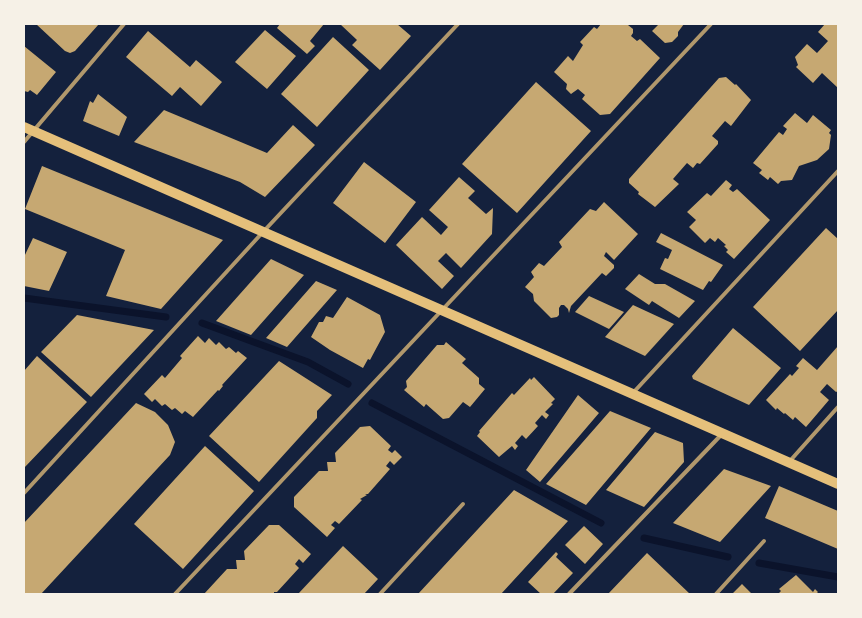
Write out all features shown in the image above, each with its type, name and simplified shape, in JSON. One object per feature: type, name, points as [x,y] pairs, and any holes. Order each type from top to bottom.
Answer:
[{"type":"main road","points":[[29,129],[838,484]]},
{"type":"street","points":[[24,142],[29,129],[124,24]]},
{"type":"street","points":[[24,493],[458,24]]},
{"type":"street","points":[[175,594],[711,24]]},
{"type":"street","points":[[632,394],[838,171]]},
{"type":"street","points":[[788,462],[838,407]]},
{"type":"street","points":[[569,594],[723,434]]},
{"type":"street","points":[[380,594],[463,504]]},
{"type":"street","points":[[716,594],[764,541]]},
{"type":"building","points":[[36,24],[99,24],[75,51],[70,53],[65,51]]},
{"type":"building","points":[[280,24],[324,24],[310,41],[315,46],[307,54],[277,28]]},
{"type":"building","points":[[340,24],[397,24],[411,36],[380,70],[352,45],[357,40]]},
{"type":"building","points":[[601,24],[628,25],[633,29],[631,36],[637,41],[640,39],[660,58],[610,114],[600,115],[582,99],[585,95],[578,89],[571,94],[566,89],[567,84],[554,72],[568,56],[573,61],[583,45],[580,42],[594,27],[597,29]]},
{"type":"building","points":[[659,24],[684,24],[678,32],[678,36],[672,42],[665,43],[652,31]]},
{"type":"building","points":[[825,24],[838,25],[838,88],[822,73],[813,83],[796,67],[798,65],[795,57],[807,44],[817,53],[828,41],[818,32]]},
{"type":"building","points":[[265,30],[296,56],[267,89],[235,62]]},
{"type":"building","points":[[148,31],[190,67],[196,60],[222,82],[201,106],[180,87],[172,96],[126,57]]},
{"type":"building","points":[[333,37],[369,70],[317,127],[281,94]]},
{"type":"building","points":[[24,46],[56,72],[37,95],[30,90],[28,92],[24,91]]},
{"type":"building","points":[[726,77],[735,85],[736,84],[751,100],[731,126],[725,121],[712,136],[718,141],[718,144],[700,164],[697,163],[693,168],[687,163],[673,179],[679,184],[655,207],[638,194],[639,192],[629,183],[629,179],[719,78]]},
{"type":"building","points":[[536,82],[591,131],[517,213],[462,164]]},
{"type":"building","points":[[98,94],[127,117],[119,136],[83,121],[90,101],[93,103]]},
{"type":"building","points":[[164,110],[267,153],[293,125],[315,145],[265,197],[240,182],[134,142]]},
{"type":"building","points":[[795,113],[807,123],[813,115],[831,130],[829,133],[831,135],[829,149],[817,160],[799,166],[792,180],[781,181],[778,184],[770,177],[768,180],[759,173],[762,170],[753,163],[779,132],[783,135],[787,129],[783,126]]},
{"type":"building","points":[[364,162],[416,202],[385,243],[333,203]]},
{"type":"building","points":[[42,166],[223,240],[161,309],[106,296],[125,250],[25,209]]},
{"type":"building","points":[[459,177],[475,191],[468,198],[486,214],[493,208],[492,234],[461,268],[446,253],[438,261],[454,276],[442,289],[396,245],[422,217],[441,235],[448,227],[429,210]]},
{"type":"building","points":[[726,180],[732,185],[729,189],[733,192],[737,189],[770,220],[734,259],[726,252],[728,250],[724,246],[726,245],[718,238],[715,242],[710,238],[705,243],[689,227],[696,220],[687,212],[707,193],[711,196]]},
{"type":"building","points":[[604,202],[638,234],[614,260],[606,252],[604,256],[614,265],[614,268],[606,276],[602,273],[571,306],[569,313],[568,309],[564,305],[561,305],[559,308],[559,315],[551,318],[534,301],[533,294],[525,287],[534,277],[531,272],[539,263],[544,266],[562,247],[559,242],[590,209],[596,211]]},
{"type":"building","points":[[826,228],[838,239],[838,310],[800,351],[753,307]]},
{"type":"building","points":[[661,233],[723,265],[711,282],[709,281],[703,290],[660,269],[665,258],[668,259],[672,250],[656,242]]},
{"type":"building","points":[[33,238],[67,252],[49,291],[24,286],[24,257]]},
{"type":"building","points":[[271,259],[304,275],[251,335],[216,321]]},
{"type":"building","points":[[639,274],[655,284],[665,284],[695,301],[679,318],[652,301],[649,305],[625,289]]},
{"type":"building","points":[[316,281],[337,290],[287,347],[266,338]]},
{"type":"building","points":[[589,296],[624,312],[609,329],[575,312]]},
{"type":"building","points":[[347,297],[380,315],[385,332],[370,360],[368,359],[363,368],[330,350],[311,337],[319,322],[323,322],[326,316],[333,318]]},
{"type":"building","points":[[633,305],[674,324],[645,356],[605,337]]},
{"type":"building","points":[[77,315],[154,330],[91,397],[41,352]]},
{"type":"building","points":[[733,328],[781,368],[749,405],[693,379],[692,376]]},
{"type":"building","points":[[198,336],[205,343],[209,338],[216,345],[219,342],[226,349],[229,347],[236,353],[238,351],[247,358],[222,385],[223,386],[219,391],[218,390],[193,417],[185,411],[182,414],[175,408],[172,410],[165,404],[162,406],[155,399],[152,402],[144,394],[162,375],[165,378],[182,358],[180,356]]},
{"type":"building","points":[[446,342],[466,359],[462,363],[479,378],[479,384],[485,389],[470,407],[463,402],[449,418],[443,419],[426,404],[424,407],[404,390],[407,387],[406,381],[437,345],[444,345]]},
{"type":"building","points":[[838,346],[838,391],[836,392],[827,384],[820,392],[829,400],[806,427],[795,417],[793,420],[777,408],[776,410],[766,400],[790,374],[792,376],[799,368],[796,366],[803,358],[817,370]]},
{"type":"building","points":[[37,356],[87,402],[24,468],[24,371]]},
{"type":"building","points":[[279,361],[332,395],[317,411],[317,418],[259,482],[209,436]]},
{"type":"building","points":[[534,377],[555,399],[551,403],[553,404],[545,412],[549,415],[546,419],[542,415],[535,423],[538,426],[526,439],[522,435],[515,443],[518,446],[515,450],[512,446],[499,457],[477,436],[480,432],[479,431],[512,393],[514,395],[530,378],[531,380]]},
{"type":"building","points":[[578,395],[599,413],[540,482],[526,470]]},
{"type":"building","points":[[136,403],[155,412],[168,425],[175,442],[170,455],[41,594],[24,594],[24,523]]},
{"type":"building","points":[[610,411],[651,428],[586,505],[546,484]]},
{"type":"building","points":[[370,426],[391,446],[388,450],[392,453],[395,450],[402,457],[394,465],[390,461],[386,466],[390,469],[368,494],[365,494],[367,495],[360,499],[362,500],[339,524],[335,521],[331,525],[335,528],[327,537],[294,507],[294,497],[319,471],[328,471],[327,462],[336,462],[335,453],[360,427]]},
{"type":"building","points":[[655,432],[683,443],[684,462],[644,507],[606,490]]},
{"type":"building","points":[[205,446],[254,491],[183,569],[134,524]]},
{"type":"building","points":[[724,469],[771,486],[720,542],[673,523]]},
{"type":"building","points":[[779,486],[838,511],[838,549],[765,518]]},
{"type":"building","points":[[514,490],[568,521],[501,594],[418,594]]},
{"type":"building","points":[[269,525],[279,525],[311,554],[303,563],[299,559],[295,564],[299,568],[277,592],[274,592],[274,594],[204,594],[227,569],[237,569],[236,560],[245,560],[244,551]]},
{"type":"building","points":[[584,526],[603,544],[585,564],[565,545]]},
{"type":"building","points":[[343,546],[378,579],[364,594],[298,594]]},
{"type":"building","points":[[556,552],[558,554],[556,557],[573,573],[553,594],[541,594],[528,582]]},
{"type":"building","points":[[647,553],[690,594],[608,594]]},
{"type":"building","points":[[796,575],[813,592],[815,589],[818,592],[816,594],[778,594],[781,591],[779,589]]},
{"type":"building","points":[[742,584],[752,594],[732,594]]},
{"type":"waterway","points":[[24,298],[166,317]]},
{"type":"waterway","points":[[202,323],[308,362],[348,384]]},
{"type":"waterway","points":[[372,403],[601,523]]},
{"type":"waterway","points":[[644,538],[728,557]]},
{"type":"waterway","points":[[759,563],[838,577]]}]
